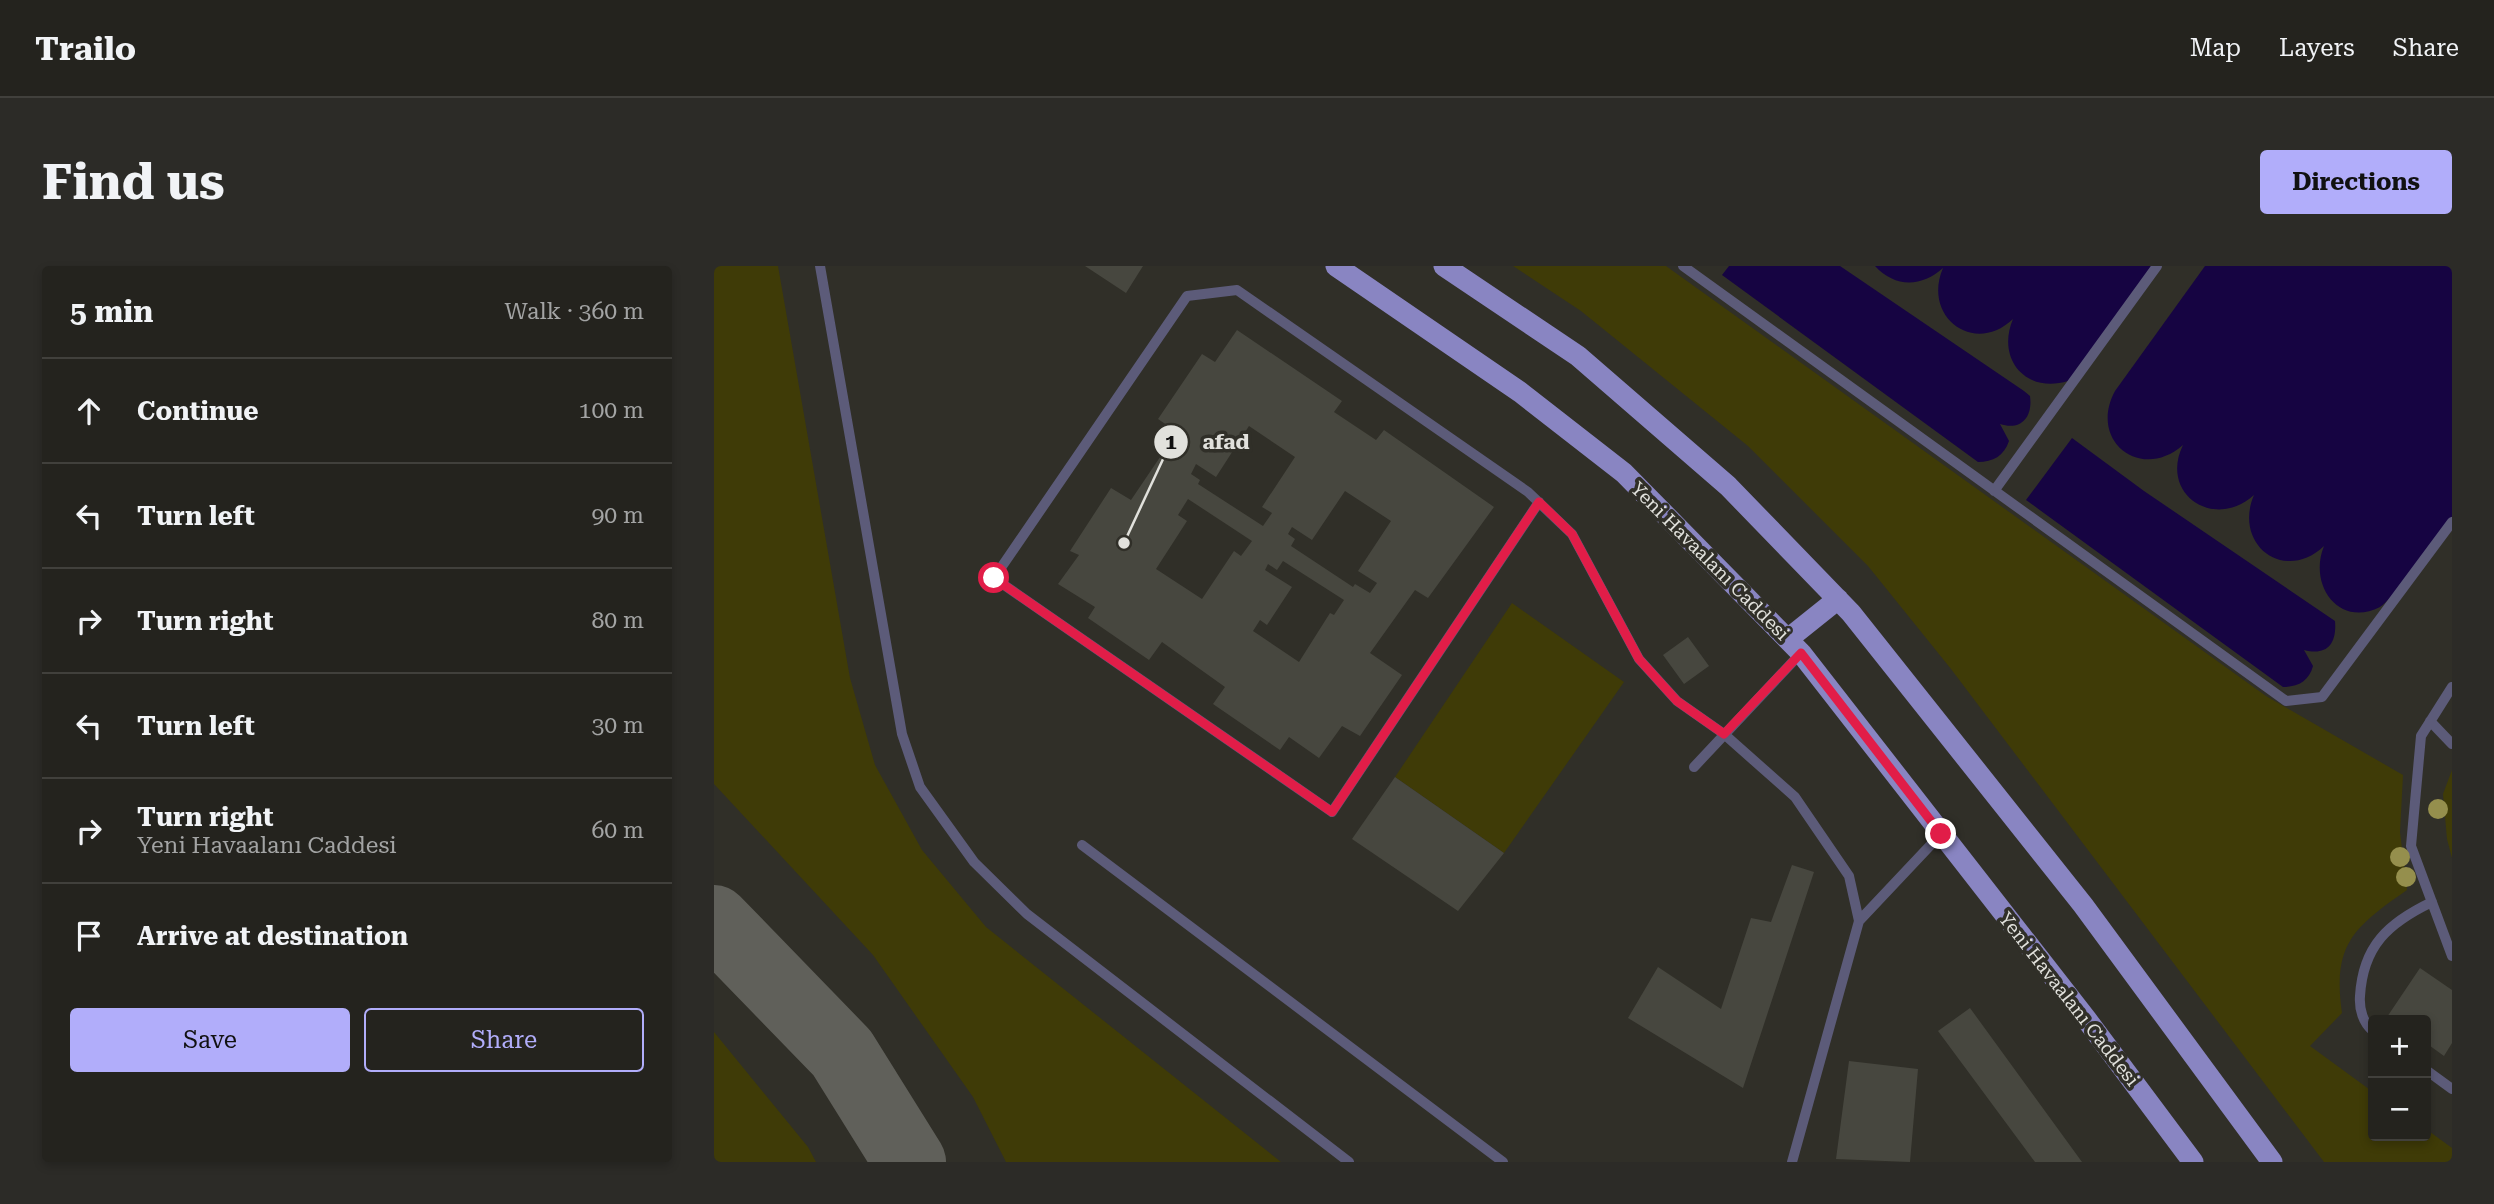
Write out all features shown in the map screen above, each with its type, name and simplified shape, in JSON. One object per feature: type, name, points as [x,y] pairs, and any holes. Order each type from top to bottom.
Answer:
[{"type":"main road","name":"Yeni Havaalanı Caddesi","points":[[1336,266],[1520,393],[1624,473],[1794,646],[2087,1020],[2193,1162]]},
{"type":"main road","points":[[1444,266],[1578,356],[1728,486],[1838,599],[2083,905],[2272,1162]]},
{"type":"main road","points":[[1794,646],[1838,599]]},
{"type":"lane","points":[[820,266],[902,734],[920,787],[974,862],[1027,914],[1349,1162]]},
{"type":"lane","points":[[1994,491],[2157,266]]},
{"type":"lane","points":[[1689,268],[2286,701],[2322,697],[2452,522]]},
{"type":"lane","points":[[1539,502],[1332,812],[994,578],[1187,296],[1237,290],[1517,484],[1539,502],[1572,534],[1639,659],[1677,701],[1724,734],[1795,797],[1849,876],[1859,921]]},
{"type":"lane","points":[[1694,767],[1724,734],[1794,646]]},
{"type":"lane","points":[[2452,687],[2421,736],[2411,846],[2452,956]]},
{"type":"lane","points":[[2430,721],[2452,744]]},
{"type":"lane","points":[[1792,1162],[1859,921],[1941,834]]},
{"type":"lane","points":[[1082,845],[1503,1162]]},
{"type":"lane","points":[[2368,1027],[2359,1007],[2364,966],[2372,948],[2388,930],[2412,912],[2432,902]]},
{"type":"lane","points":[[2431,1074],[2452,1089]]},
{"type":"shaded area","points":[[714,266],[778,266],[850,678],[875,765],[922,850],[986,927],[1281,1162],[1006,1162],[973,1097],[873,955],[714,784]]},
{"type":"shaded area","points":[[1513,266],[1666,266],[2266,696],[2403,775],[2400,832],[2407,890],[2373,915],[2351,940],[2340,970],[2342,1013],[2310,1046],[2368,1088],[2368,1141],[2431,1141],[2431,1133],[2452,1148],[2452,1162],[2324,1162],[1951,669],[1868,566],[1748,446],[1581,311]]},
{"type":"shaded area","points":[[1729,266],[1840,266],[2024,391],[2030,396],[2030,410],[2020,424],[2000,424],[2009,441],[2007,446],[1997,457],[1978,462],[1722,275]]},
{"type":"shaded area","points":[[1875,266],[2158,266],[2068,381],[2053,384],[2028,378],[2018,370],[2009,347],[2013,319],[1998,329],[1983,334],[1968,332],[1956,326],[1946,315],[1940,302],[1938,286],[1943,268],[1926,279],[1909,282],[1891,278]]},
{"type":"shaded area","points":[[2205,266],[2452,266],[2452,516],[2419,564],[2380,607],[2365,612],[2352,612],[2331,599],[2320,575],[2324,546],[2309,557],[2293,561],[2266,553],[2256,543],[2250,529],[2249,513],[2254,495],[2238,505],[2223,509],[2208,508],[2194,502],[2184,492],[2178,479],[2178,463],[2183,445],[2167,455],[2151,459],[2136,457],[2123,451],[2114,440],[2108,426],[2108,409],[2115,391]]},
{"type":"shaded area","points":[[2072,438],[2144,491],[2335,621],[2334,636],[2329,646],[2319,651],[2304,650],[2313,666],[2306,679],[2293,686],[2283,687],[2026,500]]},
{"type":"shaded area","points":[[1512,603],[1624,682],[1504,853],[1395,777]]},
{"type":"shaded area","points":[[2452,770],[2452,858],[2447,839],[2443,794]]},
{"type":"shaded area","points":[[714,1032],[808,1147],[816,1162],[714,1162]]},
{"type":"building","points":[[1085,266],[1143,266],[1126,293]]},
{"type":"building","points":[[1237,330],[1342,401],[1334,412],[1376,440],[1384,430],[1494,507],[1428,598],[1415,590],[1370,653],[1402,675],[1360,736],[1342,726],[1319,758],[1289,737],[1280,750],[1213,704],[1225,687],[1162,642],[1149,660],[1088,618],[1095,607],[1058,584],[1079,555],[1070,551],[1111,488],[1131,500],[1177,432],[1158,419],[1202,354],[1215,362]],"holes":[[[1249,426],[1295,457],[1262,507],[1272,513],[1263,526],[1198,484],[1200,480],[1191,474],[1196,464],[1216,477]],[[1345,491],[1391,521],[1358,571],[1377,583],[1370,593],[1355,584],[1353,587],[1291,546],[1295,539],[1288,534],[1292,527],[1312,540]],[[1188,499],[1252,541],[1241,556],[1234,551],[1202,599],[1156,569],[1187,521],[1178,515]],[[1283,561],[1344,600],[1334,615],[1330,613],[1299,662],[1253,631],[1260,620],[1267,625],[1292,587],[1265,570],[1268,564],[1277,570]]]},
{"type":"building","points":[[1688,637],[1709,666],[1684,684],[1663,655]]},
{"type":"building","points":[[1395,777],[1504,853],[1458,911],[1352,839]]},
{"type":"building","points":[[1792,865],[1814,872],[1743,1088],[1628,1018],[1658,967],[1721,1009],[1751,918],[1771,922]]},
{"type":"building","points":[[2420,968],[2452,990],[2452,1043],[2444,1056],[2431,1047],[2431,1015],[2388,1015]]},
{"type":"building","points":[[1970,1008],[2082,1162],[2035,1162],[1938,1031]]},
{"type":"building","points":[[1849,1061],[1918,1069],[1910,1162],[1836,1159]]},
{"type":"taxiway","points":[[714,921],[842,1053],[910,1162]]},
{"type":"place","name":"afad","points":[[1124,543]]},
{"type":"route","points":[[994,578],[1332,812],[1539,502],[1572,534],[1639,659],[1677,701],[1724,734],[1801,653],[1941,834]]}]
